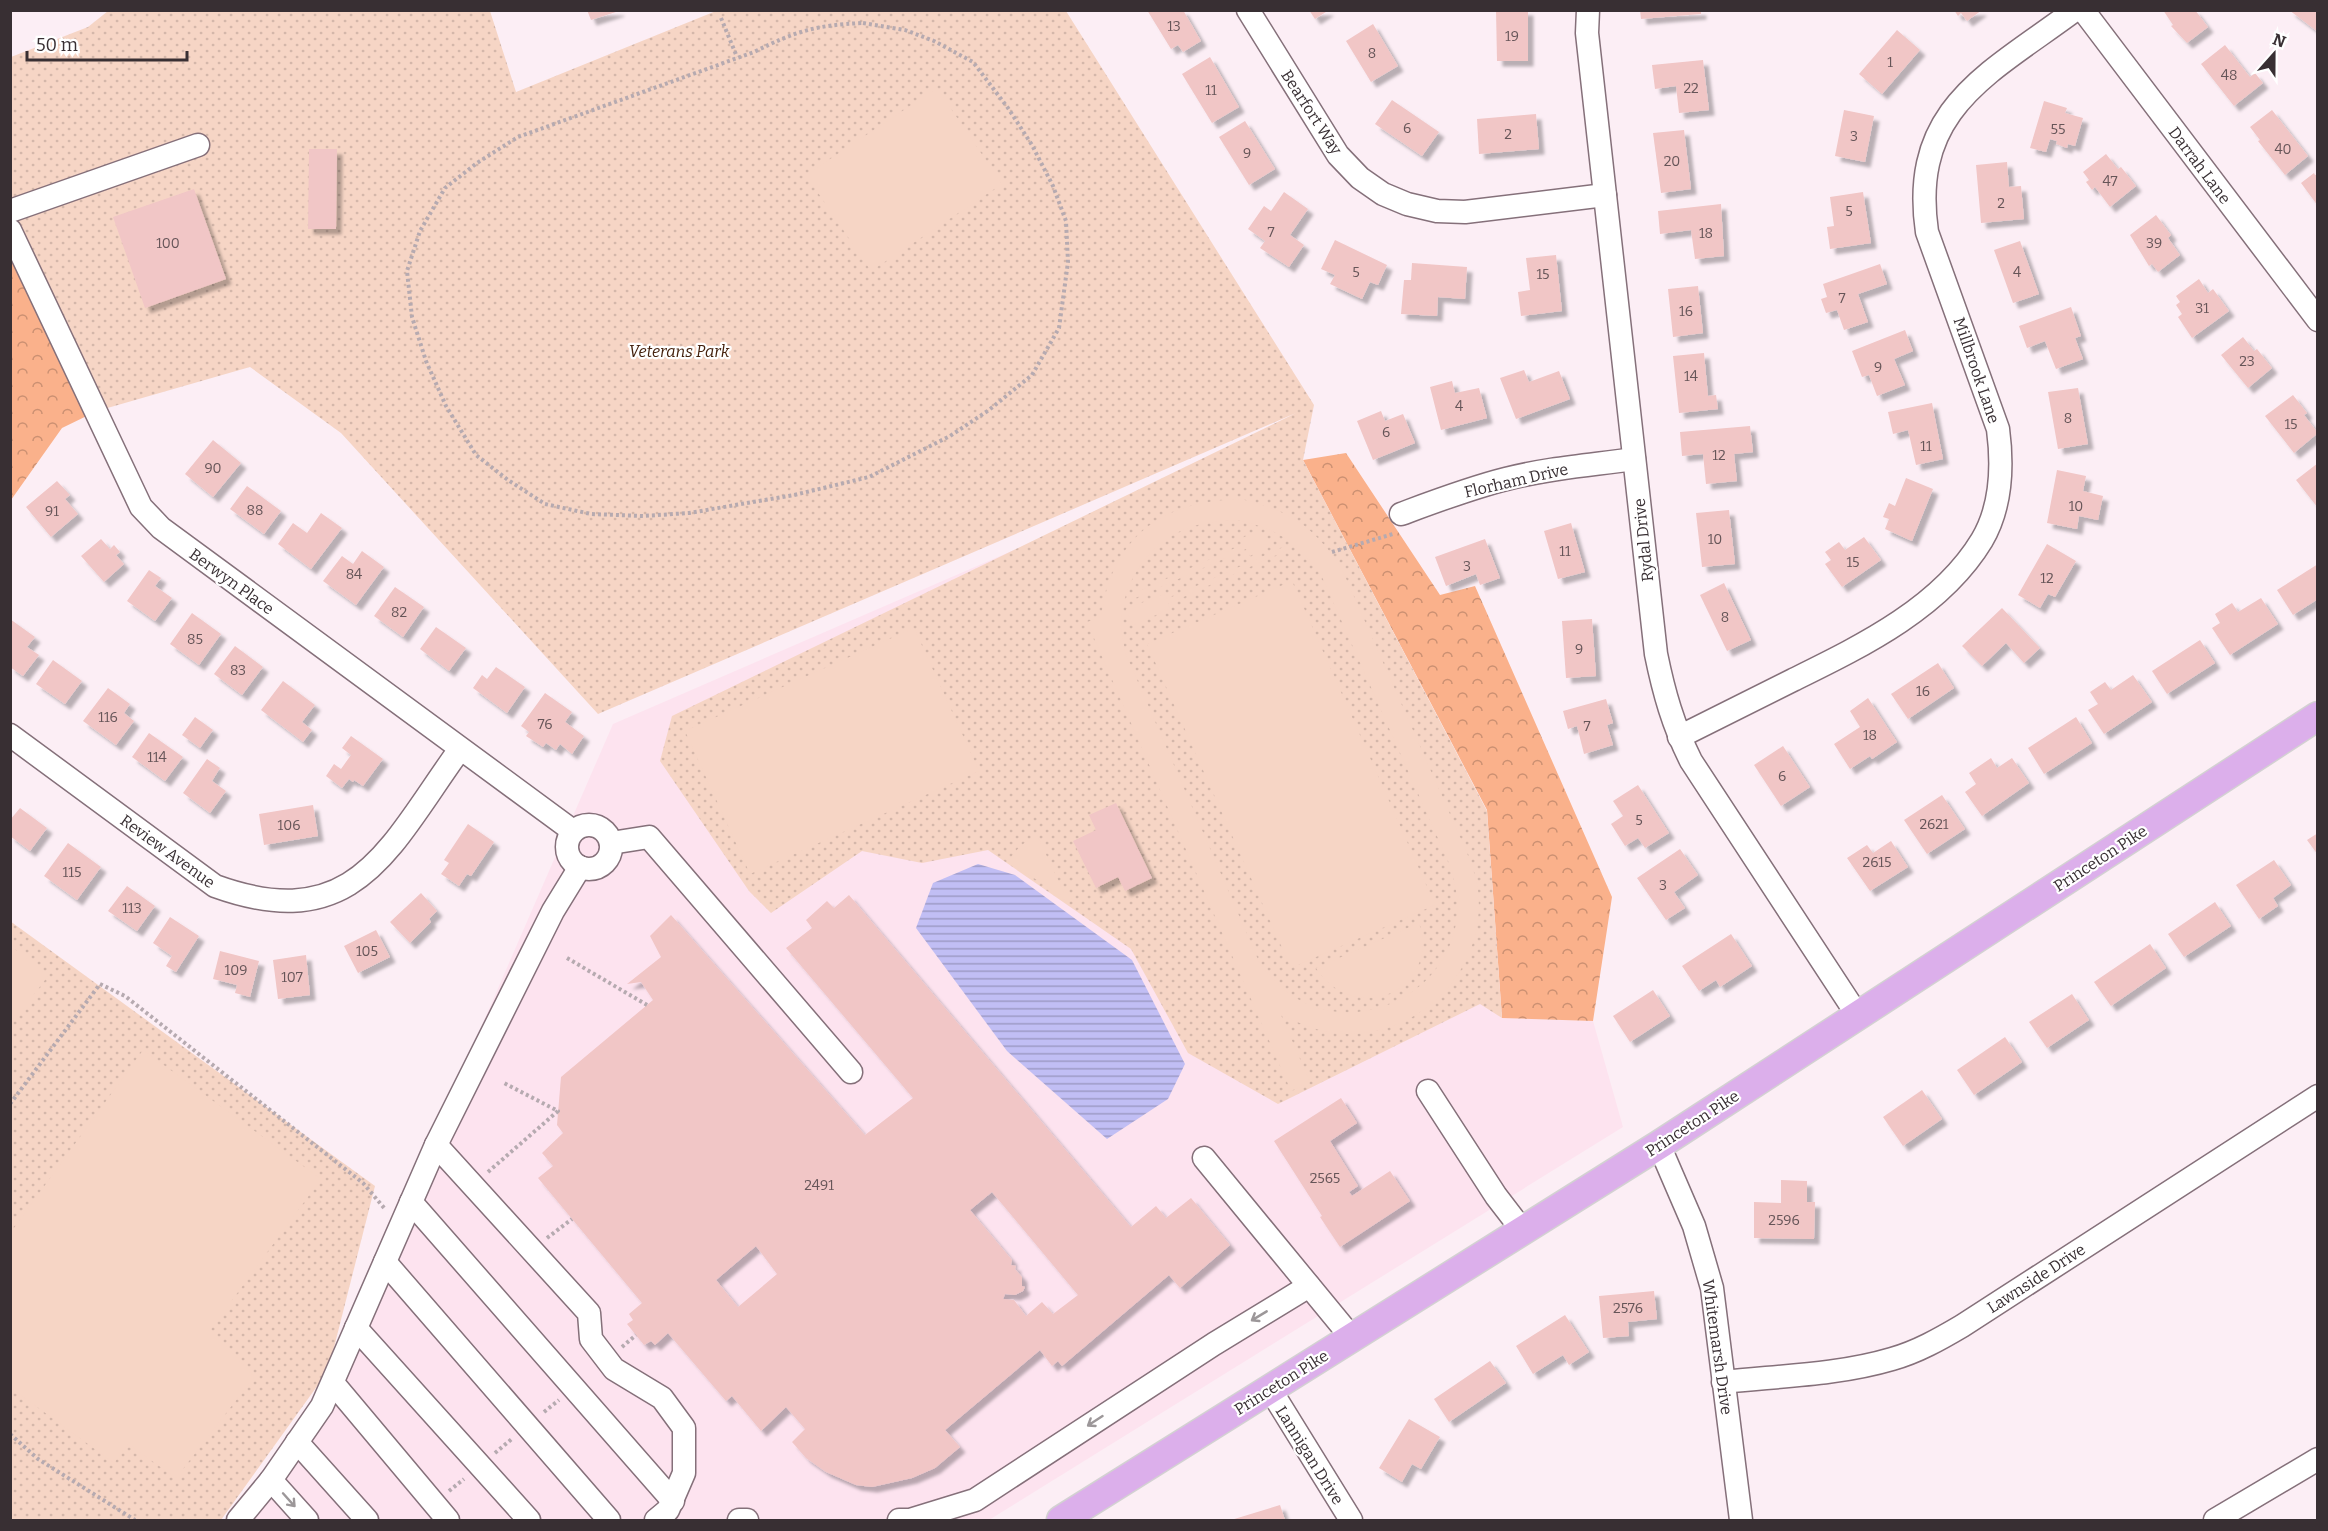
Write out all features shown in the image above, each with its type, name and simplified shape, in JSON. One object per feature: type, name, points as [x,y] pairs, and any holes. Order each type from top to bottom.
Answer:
[{"type":"main road","name":"Princeton Pike","points":[[1060,1521],[1659,1145],[2318,716]]},
{"type":"street","name":"Bearfort Way","points":[[1248,10],[1338,155],[1360,178],[1383,194],[1407,204],[1437,212],[1465,212],[1605,195]]},
{"type":"street","name":"Rydal Drive","points":[[1588,10],[1587,33],[1634,459],[1656,654],[1665,698],[1679,737],[1691,761],[1858,1016]]},
{"type":"street","name":"Millbrook Lane","points":[[1679,737],[1860,647],[1898,622],[1934,594],[1964,566],[1983,538],[1994,511],[2001,481],[1998,429],[1927,232],[1923,204],[1925,176],[1930,150],[1942,124],[1958,101],[1976,83],[2075,10]]},
{"type":"street","name":"Darrah Lane","points":[[2083,10],[2318,320]]},
{"type":"street","points":[[10,211],[198,145]]},
{"type":"street","name":"Berwyn Place","points":[[10,230],[141,507],[148,517],[573,831]]},
{"type":"street","name":"Florham Drive","points":[[1401,514],[1451,495],[1508,478],[1566,467],[1634,459]]},
{"type":"street","name":"Review Avenue","points":[[10,735],[215,886],[243,897],[298,902],[323,897],[349,885],[370,869],[388,850],[460,749]]},
{"type":"street","points":[[585,825],[599,827],[605,831],[611,843],[609,857],[593,869],[580,867],[567,851],[569,837],[573,831],[585,825]]},
{"type":"street","points":[[611,843],[649,837],[851,1072]]},
{"type":"street","points":[[238,1521],[271,1480],[322,1406],[436,1145],[553,911],[580,867]]},
{"type":"street","points":[[1428,1091],[1496,1196],[1523,1231]]},
{"type":"street","name":"Lawnside Drive","points":[[1724,1382],[1862,1367],[1894,1359],[1929,1345],[1972,1320],[2318,1096]]},
{"type":"street","points":[[436,1145],[589,1313],[591,1340],[615,1369],[662,1398],[684,1428],[684,1473],[668,1510],[656,1521]]},
{"type":"street","name":"Whitemarsh Drive","points":[[1659,1145],[1694,1226],[1708,1271],[1741,1521]]},
{"type":"street","points":[[1204,1158],[1352,1338]]},
{"type":"street","points":[[411,1202],[673,1501]]},
{"type":"street","points":[[385,1262],[609,1521]]},
{"type":"street","points":[[899,1521],[910,1520],[975,1500],[1214,1344],[1309,1286]]},
{"type":"street","points":[[356,1328],[529,1521]]},
{"type":"street","points":[[333,1383],[448,1521]]},
{"type":"street","name":"Lannigan Drive","points":[[1270,1389],[1351,1521]]},
{"type":"street","points":[[297,1442],[367,1521]]},
{"type":"street","points":[[2215,1521],[2318,1459]]},
{"type":"street","points":[[271,1480],[307,1521]]},
{"type":"street","points":[[739,1521],[747,1521]]},
{"type":"path","points":[[721,18],[737,57]]},
{"type":"path","points":[[863,23],[905,30],[934,41],[972,62],[1008,108],[1032,145],[1053,186],[1066,221],[1068,262],[1059,327],[1032,375],[989,410],[950,436],[869,477],[794,495],[689,513],[643,516],[591,514],[545,504],[508,480],[476,455],[446,406],[426,361],[412,317],[407,271],[420,231],[445,188],[477,163],[518,137],[737,57],[754,52],[791,33],[828,24],[863,23]]},
{"type":"path","points":[[1332,552],[1405,530],[1401,514]]},
{"type":"path","points":[[567,958],[647,1005]]},
{"type":"path","points":[[10,1104],[100,984],[124,996],[363,1183],[387,1212]]},
{"type":"path","points":[[487,1172],[558,1111],[502,1082]]},
{"type":"path","points":[[544,1241],[572,1219]]},
{"type":"path","points":[[10,1434],[38,1459],[135,1521]]},
{"type":"shaded area","points":[[1210,465],[1487,811],[1502,1018],[1593,1021],[1623,1127],[989,1520],[224,1520],[259,1483],[335,1363],[613,724]]},
{"type":"green space","name":"Veterans Park","points":[[108,11],[490,11],[516,92],[716,11],[1066,11],[1314,405],[1303,460],[1487,811],[1502,1018],[1480,1004],[1278,1104],[1188,1053],[1131,949],[988,850],[922,863],[862,851],[771,913],[749,891],[660,761],[672,716],[1296,413],[598,714],[341,433],[250,367],[97,411],[11,231],[11,57],[88,27]]},
{"type":"green space","points":[[937,88],[1002,184],[871,271],[806,175]]},
{"type":"green space","points":[[11,230],[97,411],[62,428],[11,500]]},
{"type":"green space","points":[[1346,453],[1440,595],[1475,586],[1612,897],[1593,1021],[1502,1018],[1487,810],[1303,460]]},
{"type":"green space","points":[[1241,499],[1287,515],[1320,540],[1341,567],[1464,846],[1478,890],[1478,918],[1472,945],[1461,970],[1445,991],[1424,1009],[1401,1023],[1374,1031],[1346,1034],[1320,1030],[1281,1015],[1310,1082],[1291,1091],[1087,622],[1101,617],[1107,589],[1116,565],[1129,545],[1146,528],[1165,516],[1187,507],[1213,501]],"holes":[[[1238,520],[1287,539],[1305,555],[1322,577],[1452,870],[1457,898],[1457,915],[1451,941],[1440,964],[1423,983],[1403,998],[1380,1008],[1355,1012],[1330,1011],[1305,1003],[1280,986],[1260,964],[1125,652],[1121,625],[1126,594],[1140,566],[1149,554],[1174,534],[1194,526]]]},
{"type":"green space","points":[[1259,530],[1268,547],[1250,556],[1246,549],[1131,600],[1128,596],[1244,544],[1242,538]]},
{"type":"green space","points":[[1288,545],[1290,549],[1168,604],[1170,609],[1133,625],[1126,609],[1164,594],[1167,599]]},
{"type":"green space","points":[[1292,581],[1435,905],[1291,968],[1147,644]]},
{"type":"green space","points":[[914,628],[979,771],[750,874],[685,731]]},
{"type":"green space","points":[[1037,835],[1064,893],[1067,891],[1073,897],[1068,903],[1061,895],[1008,862],[1021,846]]},
{"type":"green space","points":[[10,921],[375,1186],[328,1371],[221,1520],[11,1520]]},
{"type":"green space","points":[[1419,923],[1423,943],[1418,966],[1408,981],[1395,991],[1379,997],[1362,997],[1345,993],[1329,983],[1316,968]]},
{"type":"green space","points":[[11,946],[48,976],[10,1025]]},
{"type":"green space","points":[[143,1050],[321,1179],[208,1333],[229,1349],[254,1377],[176,1478],[128,1444],[114,1463],[11,1388],[11,1232]]},
{"type":"water","points":[[978,864],[1015,875],[1132,960],[1185,1064],[1168,1099],[1107,1139],[1007,1051],[916,928],[933,883]]},
{"type":"building","points":[[587,10],[619,10],[619,11],[591,20]]},
{"type":"building","points":[[1147,10],[1183,10],[1201,41],[1183,52],[1178,45],[1171,49]]},
{"type":"building","points":[[1309,10],[1329,10],[1315,19]]},
{"type":"building","points":[[1496,10],[1528,10],[1528,61],[1497,61]]},
{"type":"building","points":[[1640,10],[1701,10],[1701,14],[1641,19]]},
{"type":"building","points":[[1954,10],[1982,10],[1967,21],[1961,13],[1958,16]]},
{"type":"building","points":[[2163,10],[2195,10],[2208,27],[2187,43],[2171,26],[2173,25]]},
{"type":"building","points":[[2289,10],[2318,10],[2318,32]]},
{"type":"building","points":[[1373,24],[1398,66],[1371,82],[1346,41]]},
{"type":"building","points":[[1897,30],[1920,50],[1882,94],[1859,74]]},
{"type":"building","points":[[2225,45],[2250,77],[2255,73],[2263,83],[2234,106],[2201,64]]},
{"type":"building","points":[[1210,57],[1239,107],[1212,123],[1182,74]]},
{"type":"building","points":[[1703,60],[1709,110],[1679,113],[1676,86],[1655,89],[1652,65]]},
{"type":"building","points":[[1392,100],[1439,132],[1422,156],[1375,124]]},
{"type":"building","points":[[2044,101],[2067,108],[2065,113],[2083,118],[2075,146],[2068,144],[2067,148],[2050,139],[2046,152],[2030,148]]},
{"type":"building","points":[[1844,110],[1874,116],[1865,162],[1835,156]]},
{"type":"building","points":[[2272,110],[2308,156],[2285,175],[2250,127]]},
{"type":"building","points":[[1536,114],[1539,149],[1479,154],[1477,119]]},
{"type":"building","points":[[1245,121],[1275,169],[1249,185],[1219,137]]},
{"type":"building","points":[[1684,130],[1691,189],[1661,193],[1653,133]]},
{"type":"building","points":[[309,149],[337,149],[336,229],[308,229]]},
{"type":"building","points":[[2106,154],[2118,169],[2121,167],[2136,186],[2110,207],[2095,187],[2092,190],[2083,172]]},
{"type":"building","points":[[2007,162],[2009,187],[2021,186],[2024,219],[1981,223],[1976,165]]},
{"type":"building","points":[[2314,173],[2318,174],[2318,206],[2301,183]]},
{"type":"building","points":[[194,189],[226,279],[145,308],[113,217]]},
{"type":"building","points":[[1284,192],[1308,209],[1290,235],[1304,245],[1289,267],[1260,248],[1265,241],[1248,229],[1264,206],[1271,211]]},
{"type":"building","points":[[1863,192],[1871,243],[1830,249],[1827,227],[1834,226],[1830,197]]},
{"type":"building","points":[[1721,204],[1724,256],[1695,259],[1691,230],[1660,234],[1658,211]]},
{"type":"building","points":[[2156,215],[2171,235],[2168,238],[2180,255],[2158,272],[2152,264],[2149,266],[2130,235]]},
{"type":"building","points":[[1335,240],[1387,265],[1378,285],[1370,282],[1362,299],[1330,284],[1335,275],[1321,269]]},
{"type":"building","points":[[2020,241],[2039,294],[2013,303],[1994,250]]},
{"type":"building","points":[[1556,255],[1562,311],[1521,316],[1518,292],[1530,290],[1526,258]]},
{"type":"building","points":[[1412,263],[1467,267],[1465,299],[1438,297],[1437,316],[1401,314],[1404,280],[1411,280]]},
{"type":"building","points":[[1880,264],[1887,284],[1858,294],[1868,322],[1844,330],[1837,310],[1826,313],[1821,299],[1827,297],[1823,284]]},
{"type":"building","points":[[2199,279],[2208,293],[2213,289],[2229,311],[2192,338],[2178,317],[2182,314],[2176,305],[2180,302],[2176,296]]},
{"type":"building","points":[[1698,286],[1703,333],[1673,337],[1668,289]]},
{"type":"building","points":[[2071,307],[2081,336],[2075,338],[2083,359],[2056,369],[2045,341],[2027,348],[2019,326]]},
{"type":"building","points":[[1905,330],[1913,351],[1894,359],[1905,385],[1877,396],[1869,375],[1862,377],[1852,351]]},
{"type":"building","points":[[2243,337],[2254,351],[2257,349],[2272,368],[2248,388],[2221,355]]},
{"type":"building","points":[[1704,353],[1708,396],[1716,395],[1718,409],[1679,413],[1673,356]]},
{"type":"building","points":[[1524,370],[1529,382],[1559,371],[1570,399],[1516,419],[1500,378]]},
{"type":"building","points":[[1452,381],[1455,393],[1479,388],[1487,418],[1441,430],[1430,387]]},
{"type":"building","points":[[2078,388],[2088,444],[2058,449],[2048,392]]},
{"type":"building","points":[[2293,395],[2307,413],[2304,415],[2318,433],[2294,453],[2265,416]]},
{"type":"building","points":[[1932,403],[1943,459],[1916,465],[1908,430],[1893,434],[1888,412]]},
{"type":"building","points":[[1381,411],[1385,421],[1403,414],[1415,443],[1373,460],[1357,421]]},
{"type":"building","points":[[1750,426],[1753,452],[1734,454],[1737,481],[1706,484],[1703,454],[1682,456],[1680,432]]},
{"type":"building","points":[[213,440],[241,463],[213,497],[185,474]]},
{"type":"building","points":[[2318,463],[2318,508],[2296,480]]},
{"type":"building","points":[[2057,470],[2086,476],[2083,491],[2103,496],[2098,520],[2079,516],[2077,529],[2047,523]]},
{"type":"building","points":[[1906,478],[1933,489],[1912,541],[1885,529],[1889,519],[1883,517],[1889,503],[1895,506]]},
{"type":"building","points":[[57,481],[70,495],[65,499],[78,514],[51,537],[26,507]]},
{"type":"building","points":[[247,486],[281,511],[264,534],[230,509]]},
{"type":"building","points":[[1729,510],[1735,564],[1702,567],[1696,513]]},
{"type":"building","points":[[321,513],[342,528],[311,569],[278,544],[293,523],[307,533]]},
{"type":"building","points":[[1571,523],[1585,572],[1558,579],[1544,531]]},
{"type":"building","points":[[1864,537],[1881,560],[1842,587],[1825,564],[1831,560],[1825,552],[1839,542],[1845,550]]},
{"type":"building","points":[[101,539],[110,549],[114,545],[120,552],[116,555],[124,564],[104,582],[81,556]]},
{"type":"building","points":[[1485,539],[1500,578],[1480,585],[1476,574],[1446,586],[1435,557]]},
{"type":"building","points":[[2047,544],[2076,561],[2055,597],[2048,594],[2040,608],[2018,595]]},
{"type":"building","points":[[362,551],[384,567],[356,605],[323,581],[342,556],[353,564]]},
{"type":"building","points":[[2318,564],[2318,599],[2293,615],[2277,590]]},
{"type":"building","points":[[149,570],[161,578],[155,586],[172,598],[155,621],[127,601]]},
{"type":"building","points":[[1724,583],[1751,640],[1727,651],[1700,595]]},
{"type":"building","points":[[395,587],[424,607],[403,637],[374,616]]},
{"type":"building","points":[[2261,598],[2278,624],[2230,655],[2212,628],[2220,623],[2215,614],[2232,603],[2238,612]]},
{"type":"building","points":[[2002,608],[2040,648],[2024,663],[2006,643],[1982,666],[1962,646]]},
{"type":"building","points":[[192,613],[221,634],[199,665],[170,644]]},
{"type":"building","points":[[10,619],[35,637],[27,647],[39,655],[23,676],[10,667]]},
{"type":"building","points":[[1592,619],[1596,676],[1566,678],[1562,621]]},
{"type":"building","points":[[436,627],[466,648],[449,671],[420,649]]},
{"type":"building","points":[[2200,640],[2215,663],[2167,694],[2152,671]]},
{"type":"building","points":[[235,646],[263,667],[242,695],[214,674]]},
{"type":"building","points":[[53,660],[82,681],[65,704],[36,684]]},
{"type":"building","points":[[1938,663],[1954,688],[1908,719],[1891,694]]},
{"type":"building","points":[[496,667],[525,687],[507,713],[473,688],[482,675],[487,679]]},
{"type":"building","points":[[2133,675],[2152,702],[2104,734],[2088,710],[2098,704],[2090,692],[2105,682],[2111,690]]},
{"type":"building","points":[[283,681],[315,705],[302,722],[312,730],[303,742],[261,710]]},
{"type":"building","points":[[108,688],[130,704],[124,713],[134,721],[116,745],[83,721]]},
{"type":"building","points":[[545,693],[572,712],[565,722],[584,736],[572,754],[560,744],[556,750],[546,743],[543,747],[526,736],[529,732],[521,726]]},
{"type":"building","points":[[1868,698],[1897,742],[1872,759],[1870,756],[1850,769],[1834,744],[1860,727],[1850,711]]},
{"type":"building","points":[[1606,699],[1613,723],[1607,725],[1613,745],[1584,754],[1577,726],[1568,729],[1563,711]]},
{"type":"building","points":[[195,717],[213,730],[200,748],[182,735]]},
{"type":"building","points":[[2076,717],[2092,743],[2044,774],[2028,748]]},
{"type":"building","points":[[149,733],[183,757],[165,781],[132,757]]},
{"type":"building","points":[[351,736],[383,759],[363,786],[349,779],[342,788],[326,776],[334,764],[341,769],[351,755],[342,748]]},
{"type":"building","points":[[1783,746],[1810,787],[1781,806],[1754,765]]},
{"type":"building","points":[[1991,758],[1997,768],[2012,758],[2029,783],[1982,816],[1965,792],[1976,784],[1969,773]]},
{"type":"building","points":[[207,759],[220,768],[212,781],[226,791],[210,813],[183,793]]},
{"type":"building","points":[[1638,785],[1669,833],[1645,848],[1638,838],[1625,846],[1611,824],[1623,816],[1613,801]]},
{"type":"building","points":[[1942,795],[1965,829],[1927,854],[1904,820]]},
{"type":"building","points":[[1116,803],[1152,878],[1125,891],[1118,877],[1096,888],[1073,841],[1096,830],[1089,815]]},
{"type":"building","points":[[313,805],[318,836],[264,845],[259,814]]},
{"type":"building","points":[[20,808],[47,828],[30,851],[10,836],[10,820]]},
{"type":"building","points":[[468,824],[494,842],[471,876],[467,874],[459,886],[441,874],[449,863],[444,860]]},
{"type":"building","points":[[2318,833],[2318,855],[2307,840]]},
{"type":"building","points":[[1891,841],[1908,867],[1870,891],[1847,858],[1867,845],[1873,853]]},
{"type":"building","points":[[68,843],[101,867],[77,900],[44,876]]},
{"type":"building","points":[[1680,849],[1698,875],[1674,892],[1685,908],[1666,920],[1637,878]]},
{"type":"building","points":[[2274,860],[2291,885],[2273,898],[2278,906],[2259,919],[2236,885]]},
{"type":"building","points":[[127,886],[155,906],[137,931],[108,911]]},
{"type":"building","points":[[421,893],[437,911],[429,919],[431,922],[410,943],[390,922]]},
{"type":"building","points":[[849,895],[1131,1227],[1156,1206],[1166,1218],[1191,1198],[1230,1245],[1180,1288],[1169,1275],[1062,1366],[1058,1361],[1052,1366],[1040,1350],[945,1430],[960,1447],[935,1468],[912,1478],[872,1487],[856,1485],[826,1472],[806,1458],[792,1442],[805,1429],[786,1407],[761,1431],[732,1396],[726,1401],[668,1333],[655,1345],[651,1341],[644,1345],[627,1324],[633,1320],[629,1314],[642,1303],[538,1178],[553,1166],[542,1153],[563,1133],[557,1125],[561,1077],[653,1000],[641,982],[627,984],[661,957],[650,936],[671,915],[865,1135],[913,1098],[786,948],[812,928],[806,920],[827,901],[834,908]],"holes":[[[992,1192],[1078,1295],[1053,1314],[1042,1302],[1026,1316],[1014,1300],[1003,1299],[1005,1294],[1015,1295],[1023,1291],[1025,1287],[1022,1286],[1022,1277],[1015,1269],[1016,1266],[1011,1265],[1012,1260],[970,1210]],[[756,1246],[777,1274],[738,1307],[716,1280]]]},
{"type":"building","points":[[2215,902],[2231,926],[2184,957],[2168,934]]},
{"type":"building","points":[[170,917],[199,936],[176,972],[166,966],[172,956],[153,943]]},
{"type":"building","points":[[376,930],[390,957],[358,973],[344,946]]},
{"type":"building","points":[[1731,934],[1752,966],[1720,987],[1716,980],[1699,991],[1682,966]]},
{"type":"building","points":[[2150,944],[2166,968],[2111,1006],[2094,982]]},
{"type":"building","points":[[220,951],[259,961],[250,997],[235,993],[237,985],[213,979]]},
{"type":"building","points":[[306,955],[310,995],[278,999],[273,960]]},
{"type":"building","points":[[1653,990],[1670,1016],[1630,1042],[1613,1016]]},
{"type":"building","points":[[2072,994],[2089,1020],[2047,1048],[2029,1022]]},
{"type":"building","points":[[2005,1037],[2022,1062],[1974,1095],[1957,1070]]},
{"type":"building","points":[[1922,1090],[1942,1119],[1903,1146],[1883,1117]]},
{"type":"building","points":[[1341,1098],[1357,1123],[1330,1141],[1358,1186],[1349,1192],[1352,1196],[1390,1171],[1410,1201],[1340,1247],[1274,1141]]},
{"type":"building","points":[[1781,1180],[1807,1181],[1807,1202],[1815,1202],[1814,1239],[1754,1238],[1754,1202],[1781,1203]]},
{"type":"building","points":[[1654,1291],[1657,1319],[1628,1322],[1629,1336],[1603,1338],[1599,1296]]},
{"type":"building","points":[[1565,1315],[1589,1352],[1569,1365],[1563,1355],[1533,1374],[1516,1346]]},
{"type":"building","points":[[1490,1361],[1506,1383],[1449,1422],[1434,1399]]},
{"type":"building","points":[[1409,1419],[1440,1437],[1421,1469],[1412,1464],[1402,1482],[1379,1468]]},
{"type":"building","points":[[1280,1505],[1285,1520],[1231,1520]]}]
